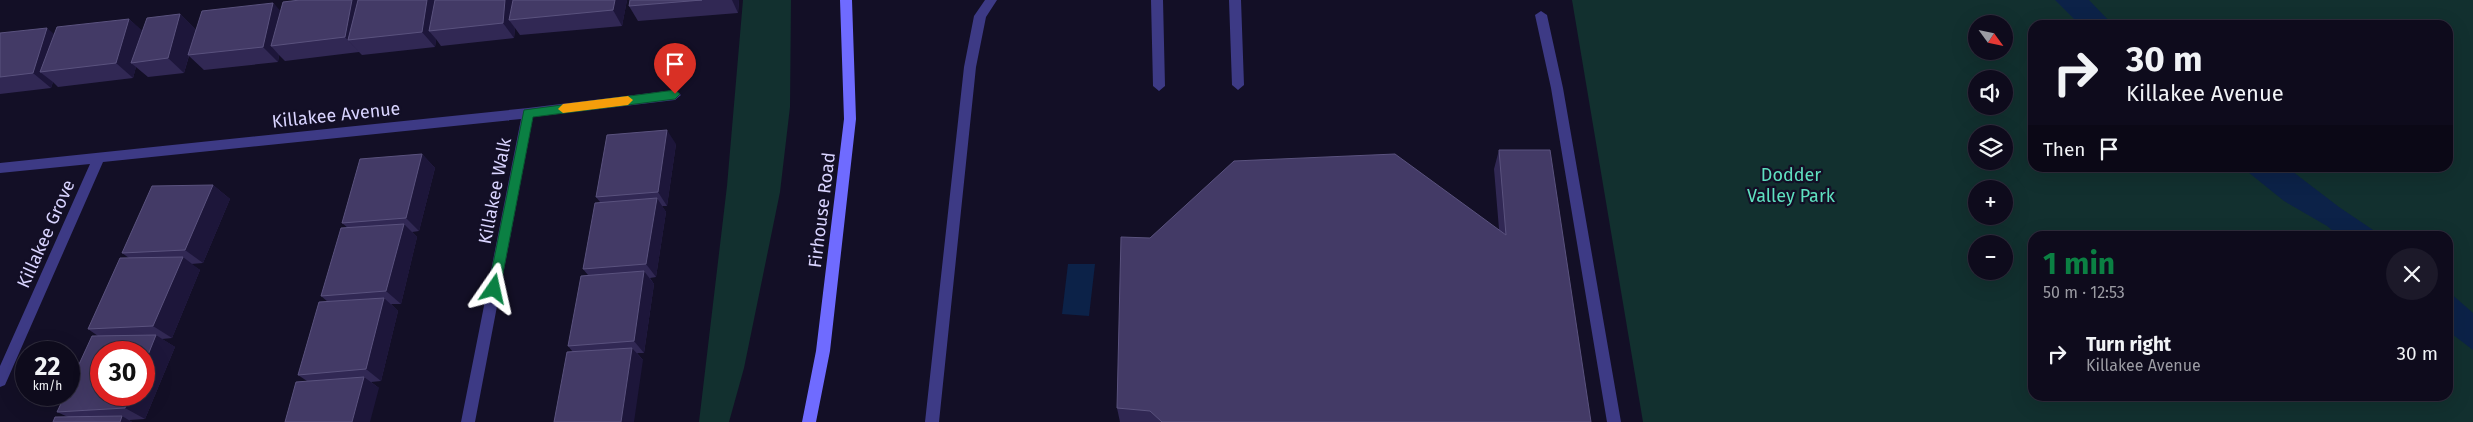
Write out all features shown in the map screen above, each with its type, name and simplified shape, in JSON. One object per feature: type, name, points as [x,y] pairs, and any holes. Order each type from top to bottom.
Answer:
[{"type":"main road","name":"Firhouse Road","points":[[809,422],[822,351],[850,119],[846,0]]},
{"type":"street","points":[[932,422],[970,67],[980,16],[991,0]]},
{"type":"street","points":[[1157,0],[1159,86]]},
{"type":"street","points":[[1235,0],[1238,85]]},
{"type":"street","points":[[1541,15],[1556,88],[1614,422]]},
{"type":"street","name":"Killakee Avenue","points":[[0,168],[528,113],[675,95]]},
{"type":"street","name":"Killakee Walk","points":[[468,422],[528,113]]},
{"type":"street","name":"Killakee Grove","points":[[0,381],[99,157]]},
{"type":"green space","points":[[743,0],[791,0],[790,107],[780,192],[744,368],[729,422],[699,422],[727,186]]},
{"type":"green space","name":"Dodder Valley Park","points":[[1572,0],[2473,0],[2473,422],[1643,422]]},
{"type":"water","points":[[2055,0],[2089,0],[2108,20],[2075,20]]},
{"type":"water","points":[[2248,172],[2293,172],[2375,231],[2333,231],[2284,201]]},
{"type":"water","points":[[1068,264],[1095,264],[1089,316],[1062,314]]},
{"type":"water","points":[[2453,295],[2473,313],[2473,350],[2453,335]]},
{"type":"building","points":[[300,0],[352,0],[345,37],[271,46],[283,2]]},
{"type":"building","points":[[358,0],[427,0],[422,32],[348,40]]},
{"type":"building","points":[[435,0],[505,0],[503,23],[429,31]]},
{"type":"building","points":[[513,0],[615,0],[613,10],[509,20]]},
{"type":"building","points":[[630,0],[702,0],[629,6]]},
{"type":"building","points":[[273,3],[263,47],[188,55],[202,11]]},
{"type":"building","points":[[180,14],[168,58],[131,63],[147,18]]},
{"type":"building","points":[[129,19],[116,63],[40,72],[57,27]]},
{"type":"building","points":[[47,28],[33,73],[0,77],[0,33]]},
{"type":"building","points":[[667,130],[658,192],[596,197],[607,135]]},
{"type":"building","points":[[1499,150],[1550,150],[1591,422],[1162,422],[1150,411],[1117,408],[1121,237],[1150,238],[1234,161],[1395,154],[1506,235]]},
{"type":"building","points":[[422,154],[406,218],[342,223],[360,159]]},
{"type":"building","points":[[213,185],[185,250],[122,253],[152,186]]},
{"type":"building","points":[[657,198],[646,264],[583,269],[595,203]]},
{"type":"building","points":[[404,224],[386,291],[321,296],[341,228]]},
{"type":"building","points":[[183,257],[153,326],[88,329],[120,258]]},
{"type":"building","points":[[644,271],[634,341],[568,346],[581,276]]},
{"type":"building","points":[[384,298],[366,369],[298,375],[319,302]]},
{"type":"building","points":[[156,335],[154,341],[90,341],[90,406],[126,406],[125,408],[57,412],[60,406],[80,406],[80,362],[92,336]]},
{"type":"building","points":[[632,348],[621,422],[554,422],[567,352]]},
{"type":"building","points":[[364,377],[352,422],[285,422],[296,382]]},
{"type":"building","points":[[122,416],[120,422],[53,422],[55,417]]},
{"type":"slow traffic","points":[[563,109],[628,100]]},
{"type":"route","points":[[494,289],[528,113],[675,94]]}]
